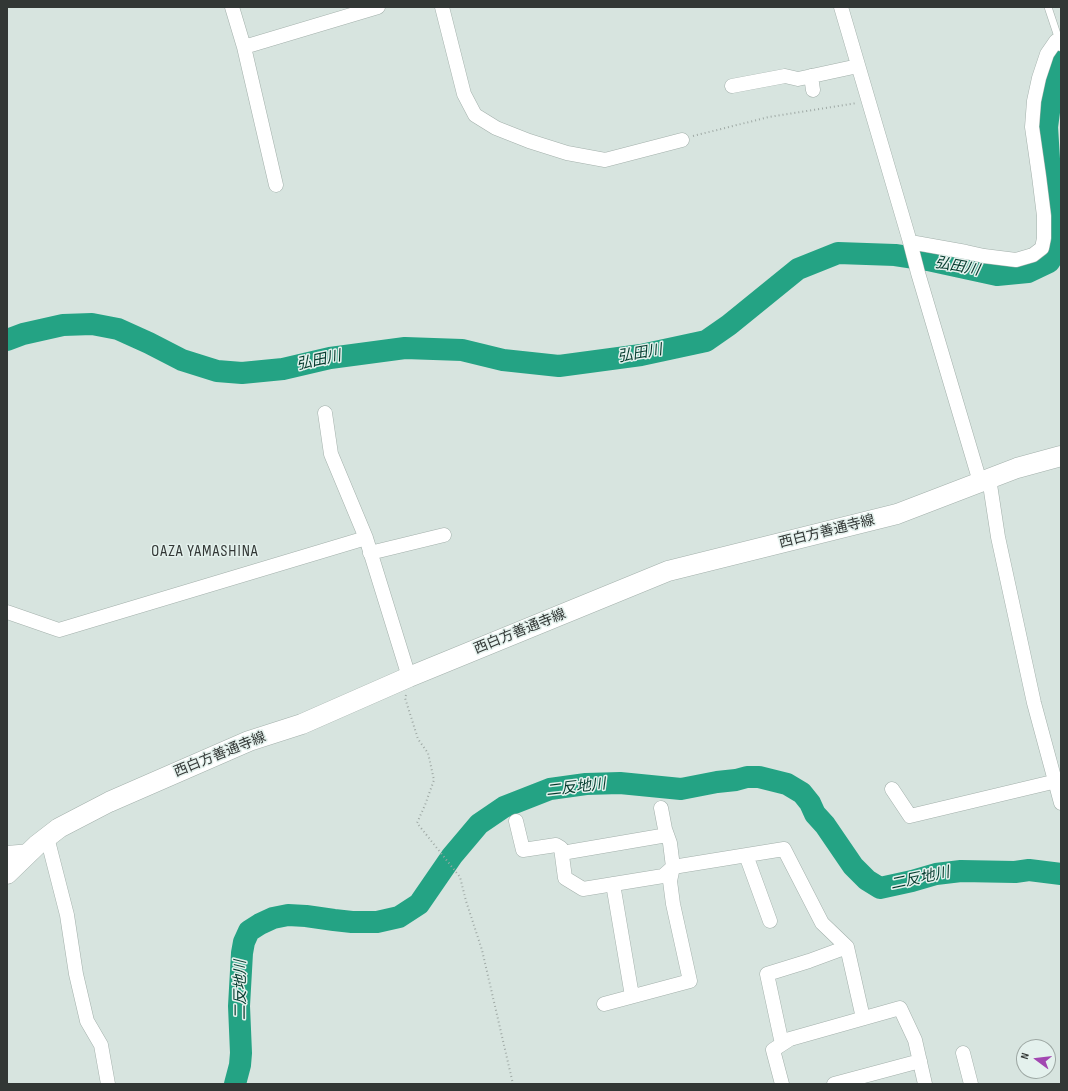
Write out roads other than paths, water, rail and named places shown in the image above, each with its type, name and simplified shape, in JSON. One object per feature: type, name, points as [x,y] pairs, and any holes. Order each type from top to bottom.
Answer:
[{"type":"main road","name":"西白方善通寺線","points":[[7,874],[31,851],[59,828],[109,802],[249,741],[302,724],[409,677],[668,571],[897,514],[1017,468],[1061,456]]},
{"type":"street","points":[[232,7],[244,47],[276,185]]},
{"type":"street","points":[[244,47],[378,7]]},
{"type":"street","points":[[442,7],[464,94],[475,115],[496,128],[529,141],[561,151],[604,160],[682,140]]},
{"type":"street","points":[[841,7],[918,274],[984,480],[1034,703],[1058,780],[1061,803]]},
{"type":"street","points":[[910,243],[1016,260],[1033,255],[1042,248],[1044,238],[1044,216],[1040,176],[1032,127],[1034,101],[1039,78],[1047,54],[1058,42]]},
{"type":"street","points":[[732,86],[784,71],[798,79],[858,66]]},
{"type":"street","points":[[811,76],[813,90]]},
{"type":"street","points":[[325,413],[331,454],[366,538],[409,677]]},
{"type":"street","points":[[370,553],[444,535]]},
{"type":"street","points":[[7,612],[60,630],[366,538]]},
{"type":"street","points":[[892,789],[910,816],[1058,780]]},
{"type":"street","points":[[604,1004],[690,981],[673,904],[670,881],[673,867],[670,843],[661,808]]},
{"type":"street","points":[[516,821],[523,850],[556,845],[561,848],[565,878],[583,889],[663,876],[673,867],[784,849],[822,923],[847,947],[863,1018]]},
{"type":"street","points":[[562,853],[668,835]]},
{"type":"street","points":[[47,837],[67,915],[76,974],[86,1021],[101,1045],[108,1082]]},
{"type":"street","points":[[7,853],[31,851]]},
{"type":"street","points":[[746,855],[770,921]]},
{"type":"street","points":[[613,884],[632,996]]},
{"type":"street","points":[[782,1044],[767,974],[847,947]]},
{"type":"street","points":[[782,1084],[773,1050],[782,1044],[790,1039],[900,1008],[915,1040],[925,1084]]},
{"type":"street","points":[[963,1053],[971,1084]]},
{"type":"street","points":[[834,1084],[920,1061]]},
{"type":"lane","points":[[1048,7],[1058,42]]},
{"type":"waterway","name":"弘田川","points":[[7,340],[23,334],[63,325],[92,324],[118,329],[182,360],[217,371],[242,373],[283,369],[330,358],[405,348],[462,350],[503,360],[559,366],[641,355],[706,341],[729,325],[798,269],[838,253],[895,255],[928,260],[997,275],[1028,272],[1049,262],[1058,248],[1059,223],[1049,159],[1047,127],[1051,97],[1061,61]]},
{"type":"waterway","name":"二反地川","points":[[235,1084],[240,1065],[241,1053],[239,1006],[242,953],[244,942],[249,931],[273,918],[288,915],[352,922],[377,922],[399,917],[419,904],[452,856],[479,824],[504,807],[550,789],[586,784],[620,783],[681,789],[747,777],[759,777],[787,784],[802,793],[810,803],[815,814],[825,825],[853,866],[867,880],[880,888],[936,874],[961,871],[1015,872],[1029,870],[1061,874]]},
{"type":"district","name":"OAZA YAMASHINA","points":[[205,552]]}]
